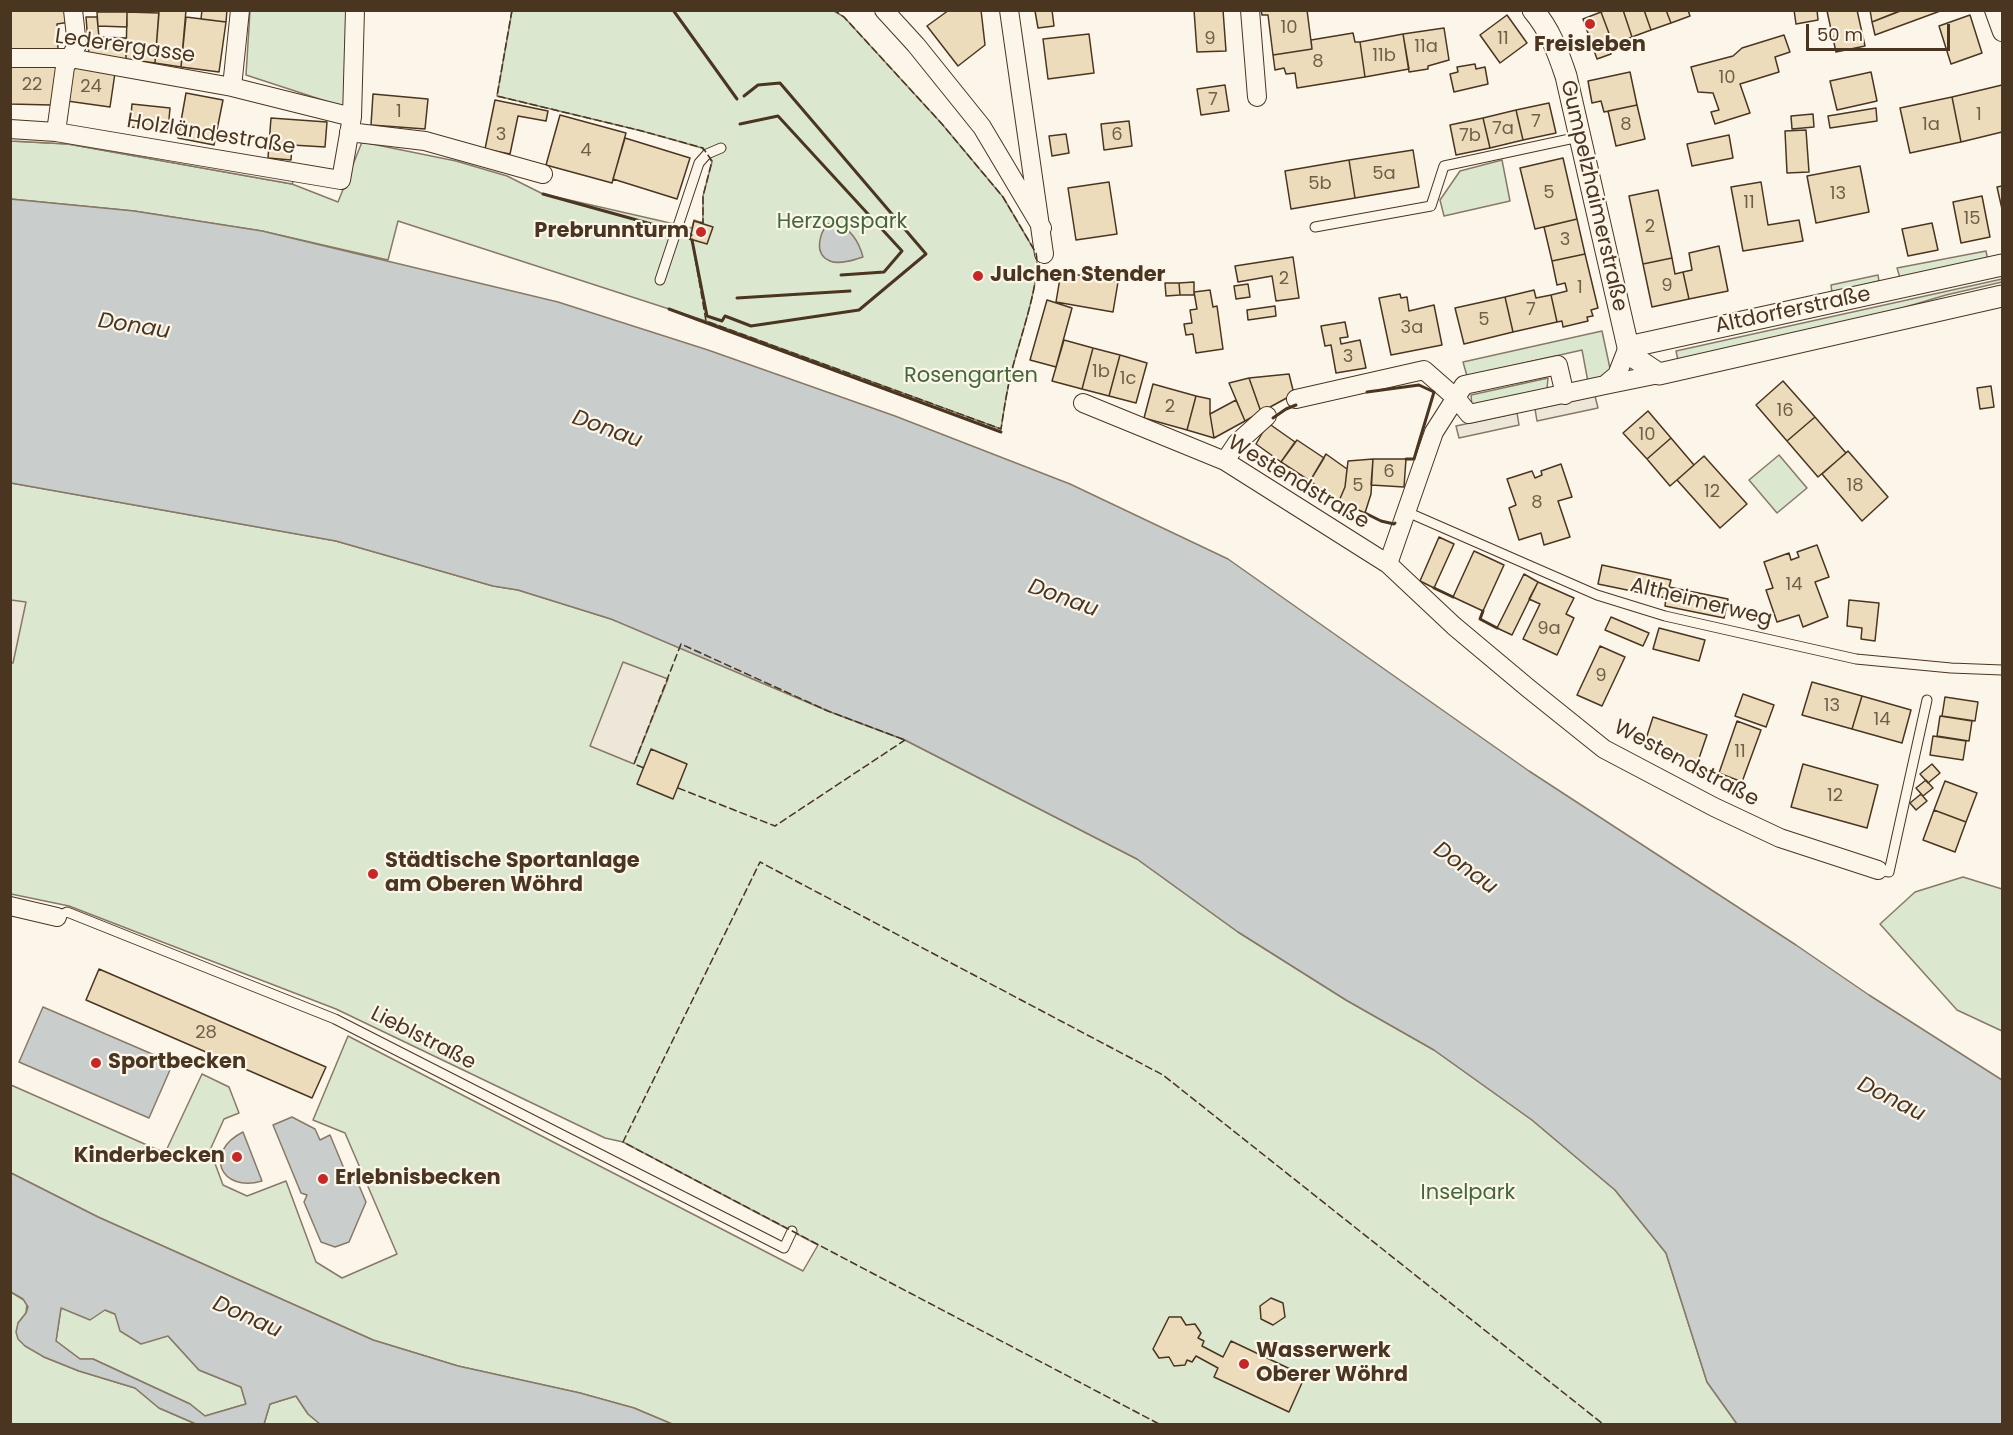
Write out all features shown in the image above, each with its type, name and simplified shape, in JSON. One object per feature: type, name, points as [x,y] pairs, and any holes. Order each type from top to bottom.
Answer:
[{"type":"street","points":[[56,132],[65,66],[77,45],[73,10]]},
{"type":"street","points":[[232,87],[240,10]]},
{"type":"street","points":[[350,125],[355,10]]},
{"type":"street","points":[[884,10],[916,45],[982,127],[1042,228]]},
{"type":"street","points":[[1009,10],[1044,254]]},
{"type":"street","points":[[1250,10],[1257,97]]},
{"type":"street","name":"Gumpelzhaimerstraße","points":[[1533,10],[1556,47],[1566,76],[1628,346]]},
{"type":"street","points":[[1995,10],[2002,32]]},
{"type":"street","name":"Lederergasse","points":[[10,58],[70,58],[232,87],[350,125],[425,141],[543,174]]},
{"type":"street","name":"Holzländestraße","points":[[10,129],[56,132],[342,180],[350,125]]},
{"type":"street","name":"Altdorferstraße","points":[[1628,346],[2002,265]]},
{"type":"street","name":"Altdorferstraße","points":[[1296,399],[1424,370],[1456,398],[1469,414],[1565,395],[2002,296]]},
{"type":"street","points":[[1628,346],[1635,358],[1659,374]]},
{"type":"street","points":[[1605,385],[1617,375],[1628,346]]},
{"type":"street","points":[[1456,398],[1464,384],[1558,364],[1565,395]]},
{"type":"street","name":"Westendstraße","points":[[1388,564],[1434,432],[1456,398]]},
{"type":"street","name":"Westendstraße","points":[[1083,403],[1226,461],[1388,564],[1454,626],[1604,749],[1714,807],[1780,838],[1878,870]]},
{"type":"street","points":[[1226,461],[1237,442],[1267,416]]},
{"type":"street","name":"Lieblstraße","points":[[10,906],[57,917]]},
{"type":"lane","points":[[1315,227],[1431,206],[1444,166],[1580,137]]},
{"type":"lane","points":[[660,280],[699,163],[707,154],[721,148]]},
{"type":"lane","name":"Altheimerweg","points":[[1407,512],[1597,595],[1665,616],[1856,659],[1951,668],[2002,670]]},
{"type":"lane","points":[[1878,870],[1889,872],[1927,700]]},
{"type":"lane","name":"Lieblstraße","points":[[57,917],[67,912],[335,1019],[784,1248],[792,1231]]},
{"type":"green space","points":[[250,11],[348,11],[344,107],[246,75]]},
{"type":"green space","name":"Herzogspark","points":[[512,11],[834,11],[844,17],[942,124],[1003,197],[1036,253],[1036,278],[1010,377],[1001,429],[706,321],[398,221],[388,260],[262,231],[134,211],[11,199],[10,141],[68,144],[292,184],[338,202],[362,142],[456,161],[507,176],[543,194],[692,228],[694,220],[703,223],[703,196],[712,162],[702,148],[497,96]]},
{"type":"green space","points":[[1502,160],[1510,201],[1444,216],[1440,200],[1460,171]]},
{"type":"green space","points":[[1986,251],[1988,261],[1900,278],[1897,268]]},
{"type":"green space","points":[[1878,275],[1879,281],[1832,293],[1831,285]]},
{"type":"green space","points":[[2002,279],[2002,282],[1946,295],[1882,314],[1678,360],[1676,351]]},
{"type":"green space","points":[[1602,331],[1611,373],[1588,382],[1582,350],[1467,376],[1463,362]]},
{"type":"green space","points":[[1548,378],[1547,389],[1472,407],[1471,395]]},
{"type":"green space","points":[[1779,455],[1807,488],[1777,513],[1749,480]]},
{"type":"green space","name":"Inselpark","points":[[11,483],[336,541],[493,586],[518,590],[611,619],[681,644],[828,711],[905,740],[1137,859],[1238,932],[1346,1000],[1434,1050],[1532,1120],[1615,1190],[1666,1253],[1707,1382],[1737,1424],[672,1424],[634,1408],[580,1393],[458,1366],[373,1340],[98,1217],[11,1173],[11,1085],[165,1153],[202,1074],[229,1087],[239,1113],[224,1119],[210,1150],[223,1185],[247,1196],[286,1181],[316,1262],[342,1278],[397,1254],[345,1133],[313,1120],[348,1036],[803,1271],[818,1245],[623,1142],[605,1138],[336,1009],[69,906],[11,894]]},
{"type":"green space","points":[[1963,877],[2002,889],[2002,1031],[1957,1010],[1880,924],[1915,892]]},
{"type":"green space","points":[[11,1292],[27,1302],[26,1313],[18,1323],[44,1357],[79,1371],[135,1388],[159,1408],[196,1424],[11,1424]]},
{"type":"green space","points":[[61,1308],[105,1310],[168,1336],[199,1370],[241,1387],[246,1404],[205,1416],[190,1404],[93,1359],[80,1359],[56,1341]]},
{"type":"green space","points":[[296,1396],[308,1414],[320,1424],[264,1424],[270,1404]]},
{"type":"shaded area","points":[[10,134],[75,139],[295,178],[292,184],[68,144],[11,141]]},
{"type":"shaded area","points":[[1595,396],[1598,408],[1537,421],[1535,409]]},
{"type":"shaded area","points":[[1517,413],[1519,425],[1459,438],[1456,426]]},
{"type":"shaded area","points":[[11,600],[26,602],[13,663],[10,663]]},
{"type":"shaded area","points":[[623,662],[668,679],[634,764],[590,746]]},
{"type":"water","name":"Donau","points":[[10,199],[134,211],[262,231],[558,302],[708,350],[895,416],[1070,484],[1228,559],[1529,771],[2002,1080],[2002,1424],[1737,1424],[1707,1382],[1666,1253],[1615,1190],[1532,1120],[1434,1050],[1346,1000],[1238,932],[1137,859],[905,740],[828,711],[611,619],[518,590],[493,586],[336,541],[11,483]]},
{"type":"water","points":[[836,223],[854,237],[863,257],[838,262],[830,261],[821,254],[820,238],[824,228],[827,224]]},
{"type":"water","name":"Sportbecken","points":[[43,1007],[173,1063],[149,1118],[19,1062]]},
{"type":"water","name":"Erlebnisbecken","points":[[292,1117],[315,1129],[320,1140],[330,1135],[345,1171],[343,1176],[358,1183],[366,1202],[349,1242],[335,1247],[321,1242],[304,1202],[307,1195],[301,1193],[273,1125]]},
{"type":"water","name":"Kinderbecken","points":[[243,1132],[262,1181],[247,1183],[236,1181],[227,1176],[222,1169],[220,1159],[223,1150],[231,1140]]},
{"type":"water","name":"Donau","points":[[11,1173],[98,1217],[373,1340],[458,1366],[580,1393],[634,1408],[672,1424],[320,1424],[308,1414],[296,1396],[270,1404],[264,1424],[196,1424],[159,1408],[135,1388],[79,1371],[44,1357],[25,1346],[18,1339],[16,1332],[18,1323],[28,1307],[23,1299],[11,1292]],"holes":[[[61,1308],[90,1320],[105,1310],[115,1314],[120,1331],[141,1344],[168,1336],[199,1370],[241,1387],[246,1404],[205,1416],[190,1404],[93,1359],[80,1359],[56,1341]]]},
{"type":"building","points":[[10,10],[68,10],[70,22],[57,24],[58,50],[10,51]]},
{"type":"building","points":[[159,10],[186,10],[181,67],[155,63]]},
{"type":"building","points":[[202,10],[227,10],[226,22],[201,19]]},
{"type":"building","points":[[949,10],[981,10],[985,45],[958,66],[927,26]]},
{"type":"building","points":[[1052,10],[1054,26],[1038,28],[1035,11]]},
{"type":"building","points":[[1194,10],[1223,10],[1226,51],[1197,52]]},
{"type":"building","points":[[1261,10],[1307,10],[1312,49],[1273,55],[1268,15],[1262,15]]},
{"type":"building","points":[[1623,10],[1632,37],[1613,44],[1601,12]]},
{"type":"building","points":[[1623,10],[1644,10],[1651,30],[1632,37]]},
{"type":"building","points":[[1644,10],[1666,10],[1671,23],[1651,30]]},
{"type":"building","points":[[1666,10],[1688,10],[1690,16],[1671,23]]},
{"type":"building","points":[[1794,10],[1817,10],[1818,20],[1796,24]]},
{"type":"building","points":[[1857,10],[1865,46],[1836,52],[1827,11]]},
{"type":"building","points":[[1870,10],[1902,10],[1872,22]]},
{"type":"building","points":[[1903,10],[1943,10],[1875,35],[1872,22]]},
{"type":"building","points":[[97,12],[127,12],[127,27],[98,26]]},
{"type":"building","points":[[127,12],[159,13],[155,63],[126,59]]},
{"type":"building","points":[[1601,12],[1613,44],[1608,46],[1611,54],[1597,59],[1583,19]]},
{"type":"building","points":[[1507,15],[1527,43],[1500,63],[1480,35]]},
{"type":"building","points":[[1970,15],[1982,53],[1951,64],[1939,26]]},
{"type":"building","points":[[86,17],[97,17],[99,37],[126,38],[126,59],[89,56]]},
{"type":"building","points":[[186,17],[226,22],[219,72],[181,67]]},
{"type":"building","points":[[1444,28],[1449,60],[1428,66],[1428,69],[1409,72],[1403,34]]},
{"type":"building","points":[[1353,33],[1355,42],[1360,42],[1365,77],[1297,88],[1295,73],[1286,74],[1284,68],[1275,70],[1273,55],[1312,49],[1311,40]]},
{"type":"building","points":[[1089,34],[1094,73],[1048,79],[1043,39]]},
{"type":"building","points":[[1403,34],[1409,69],[1365,77],[1360,42]]},
{"type":"building","points":[[1784,35],[1790,52],[1775,57],[1779,72],[1740,84],[1750,113],[1715,124],[1711,112],[1719,110],[1713,93],[1698,92],[1691,67],[1733,56],[1742,48]]},
{"type":"building","points":[[1475,64],[1476,69],[1485,67],[1488,84],[1454,92],[1450,74],[1458,72],[1457,67]]},
{"type":"building","points":[[10,65],[58,66],[51,105],[10,104]]},
{"type":"building","points":[[72,67],[115,73],[110,107],[67,101]]},
{"type":"building","points":[[1630,72],[1637,105],[1604,112],[1601,101],[1592,103],[1588,81]]},
{"type":"building","points":[[1871,72],[1877,101],[1837,110],[1830,81]]},
{"type":"building","points":[[1225,85],[1229,111],[1201,115],[1197,89]]},
{"type":"building","points":[[2002,85],[2002,132],[1961,142],[1952,97]]},
{"type":"building","points":[[186,93],[223,100],[214,145],[178,138]]},
{"type":"building","points":[[373,94],[428,99],[425,129],[371,125]]},
{"type":"building","points":[[1952,97],[1961,142],[1910,153],[1900,108]]},
{"type":"building","points":[[495,100],[548,111],[546,121],[518,116],[510,154],[485,149]]},
{"type":"building","points":[[1549,103],[1556,133],[1523,140],[1516,110]]},
{"type":"building","points":[[132,104],[170,108],[168,130],[130,127]]},
{"type":"building","points":[[1637,105],[1645,139],[1616,146],[1608,111]]},
{"type":"building","points":[[1876,108],[1877,121],[1830,128],[1828,116]]},
{"type":"building","points":[[1516,110],[1523,140],[1490,148],[1483,118]]},
{"type":"building","points":[[1813,114],[1814,127],[1792,129],[1791,116]]},
{"type":"building","points":[[560,115],[626,133],[612,183],[546,165]]},
{"type":"building","points":[[271,118],[327,122],[325,147],[292,145],[291,160],[268,158]]},
{"type":"building","points":[[1483,118],[1490,148],[1456,155],[1450,125]]},
{"type":"building","points":[[1129,121],[1132,146],[1104,150],[1101,124]]},
{"type":"building","points":[[1806,130],[1809,172],[1787,173],[1785,131]]},
{"type":"building","points":[[1066,134],[1069,153],[1052,156],[1049,136]]},
{"type":"building","points":[[1729,135],[1733,158],[1692,166],[1687,144]]},
{"type":"building","points":[[625,138],[690,158],[677,199],[613,179]]},
{"type":"building","points":[[1413,150],[1419,187],[1355,198],[1349,160]]},
{"type":"building","points":[[1563,158],[1577,219],[1535,229],[1520,168]]},
{"type":"building","points":[[1349,160],[1355,198],[1291,209],[1285,171]]},
{"type":"building","points":[[1860,166],[1869,212],[1816,223],[1807,176]]},
{"type":"building","points":[[1109,182],[1117,234],[1076,240],[1068,188]]},
{"type":"building","points":[[1761,182],[1768,225],[1799,220],[1803,241],[1743,251],[1731,187]]},
{"type":"building","points":[[2002,186],[2002,209],[1997,187]]},
{"type":"building","points":[[1658,190],[1672,258],[1643,264],[1629,196]]},
{"type":"building","points":[[1982,196],[1990,237],[1961,243],[1953,202]]},
{"type":"building","points":[[1577,219],[1585,254],[1552,261],[1544,227]]},
{"type":"building","name":"Prebrunnturm","points":[[694,221],[713,227],[707,244],[690,239]]},
{"type":"building","points":[[1932,223],[1938,250],[1908,256],[1902,229]]},
{"type":"building","points":[[1719,246],[1728,291],[1689,299],[1683,272],[1692,270],[1689,253]]},
{"type":"building","points":[[1585,254],[1598,308],[1591,310],[1593,316],[1587,317],[1588,321],[1563,327],[1562,321],[1557,322],[1551,295],[1567,291],[1565,283],[1557,285],[1552,261]]},
{"type":"building","points":[[1293,257],[1299,298],[1276,301],[1272,276],[1238,282],[1235,266]]},
{"type":"building","points":[[1672,258],[1675,274],[1683,272],[1689,299],[1652,307],[1643,264]]},
{"type":"building","points":[[1061,272],[1118,282],[1113,312],[1056,302]]},
{"type":"building","points":[[1194,282],[1194,295],[1180,295],[1179,283]]},
{"type":"building","points":[[1165,283],[1179,283],[1180,295],[1166,296]]},
{"type":"building","points":[[1248,284],[1250,297],[1236,299],[1234,286]]},
{"type":"building","points":[[1210,290],[1213,307],[1217,306],[1223,349],[1196,353],[1193,334],[1186,335],[1184,324],[1192,323],[1190,310],[1197,309],[1194,292]]},
{"type":"building","points":[[1534,290],[1536,298],[1551,295],[1557,322],[1513,332],[1505,297]]},
{"type":"building","points":[[1400,294],[1401,298],[1407,297],[1409,311],[1434,305],[1442,345],[1391,355],[1379,298]]},
{"type":"building","points":[[1505,297],[1513,332],[1464,344],[1455,308]]},
{"type":"building","points":[[1047,300],[1072,308],[1056,367],[1030,360]]},
{"type":"building","points":[[1275,306],[1276,316],[1248,320],[1247,310]]},
{"type":"building","points":[[1345,322],[1348,337],[1340,338],[1341,344],[1360,340],[1366,368],[1336,373],[1331,345],[1325,346],[1321,326]]},
{"type":"building","points":[[1064,340],[1093,348],[1082,389],[1052,381]]},
{"type":"building","points":[[1093,348],[1120,355],[1109,396],[1082,389]]},
{"type":"building","points":[[1120,355],[1147,363],[1136,403],[1109,396]]},
{"type":"building","points":[[1289,374],[1294,394],[1261,412],[1249,378]]},
{"type":"building","points":[[1249,378],[1261,412],[1245,421],[1229,383]]},
{"type":"building","points":[[1783,381],[1815,417],[1787,441],[1756,405]]},
{"type":"building","points":[[1153,384],[1196,396],[1187,430],[1144,418]]},
{"type":"building","points":[[1991,386],[1994,407],[1980,409],[1977,388]]},
{"type":"building","points":[[1196,396],[1210,399],[1214,438],[1187,430]]},
{"type":"building","points":[[1236,400],[1245,421],[1214,438],[1210,414]]},
{"type":"building","points":[[1648,411],[1671,438],[1647,459],[1623,433]]},
{"type":"building","points":[[1815,417],[1846,453],[1818,477],[1787,441]]},
{"type":"building","points":[[1268,423],[1295,442],[1281,462],[1256,444]]},
{"type":"building","points":[[1671,438],[1694,465],[1670,486],[1647,459]]},
{"type":"building","points":[[1297,440],[1324,458],[1310,481],[1281,462]]},
{"type":"building","points":[[1848,451],[1888,497],[1862,521],[1822,474]]},
{"type":"building","points":[[1326,454],[1347,469],[1345,487],[1339,501],[1310,481]]},
{"type":"building","points":[[1704,456],[1747,504],[1720,528],[1677,480]]},
{"type":"building","points":[[1373,459],[1406,459],[1404,487],[1371,485]]},
{"type":"building","points":[[1373,459],[1371,494],[1365,513],[1339,501],[1345,487],[1348,461]]},
{"type":"building","points":[[1561,464],[1572,497],[1558,501],[1570,537],[1544,545],[1541,533],[1519,540],[1509,508],[1516,505],[1507,479],[1532,471],[1535,478],[1542,475],[1541,471]]},
{"type":"building","points":[[1439,537],[1454,544],[1434,588],[1420,581]]},
{"type":"building","points":[[1817,545],[1829,577],[1815,582],[1828,617],[1803,627],[1799,615],[1777,622],[1766,590],[1773,588],[1764,562],[1789,553],[1791,560],[1799,557],[1797,552]]},
{"type":"building","points":[[1474,551],[1504,565],[1483,611],[1453,597]]},
{"type":"building","points":[[1602,565],[1671,580],[1669,587],[1728,599],[1724,618],[1665,606],[1666,598],[1598,584]]},
{"type":"building","points":[[1524,574],[1538,582],[1512,635],[1497,628]]},
{"type":"building","points":[[1538,582],[1574,598],[1566,614],[1574,618],[1557,655],[1523,639],[1540,604],[1529,599]]},
{"type":"building","points":[[1849,600],[1879,603],[1875,641],[1861,639],[1862,628],[1847,626]]},
{"type":"building","points":[[1611,617],[1649,633],[1643,646],[1605,630]]},
{"type":"building","points":[[1659,628],[1705,640],[1699,661],[1653,649]]},
{"type":"building","points":[[1600,646],[1625,657],[1602,706],[1577,695]]},
{"type":"building","points":[[1812,682],[1862,696],[1852,729],[1802,715]]},
{"type":"building","points":[[1743,694],[1774,705],[1766,727],[1735,716]]},
{"type":"building","points":[[1862,696],[1911,710],[1902,743],[1852,729]]},
{"type":"building","points":[[1945,697],[1978,702],[1975,721],[1942,716]]},
{"type":"building","points":[[1940,716],[1972,721],[1969,741],[1937,736]]},
{"type":"building","points":[[1653,717],[1707,735],[1697,764],[1644,745]]},
{"type":"building","points":[[1737,721],[1761,730],[1742,782],[1719,773]]},
{"type":"building","points":[[1933,736],[1966,741],[1963,760],[1930,755]]},
{"type":"building","points":[[651,749],[687,764],[673,799],[637,784]]},
{"type":"building","points":[[1803,764],[1878,785],[1867,828],[1791,807]]},
{"type":"building","points":[[1932,764],[1940,773],[1928,783],[1920,774]]},
{"type":"building","points":[[1926,780],[1933,788],[1923,796],[1916,788]]},
{"type":"building","points":[[1945,781],[1977,793],[1966,822],[1934,810]]},
{"type":"building","points":[[1921,794],[1927,801],[1916,810],[1910,803]]},
{"type":"building","points":[[1934,810],[1966,822],[1955,852],[1923,840]]},
{"type":"building","points":[[99,969],[326,1067],[312,1098],[86,1000]]},
{"type":"building","points":[[1271,1298],[1283,1303],[1285,1317],[1273,1325],[1261,1319],[1260,1306]]},
{"type":"building","name":"Wasserwerk Oberer Wöhrd","points":[[1169,1317],[1181,1317],[1186,1325],[1195,1324],[1201,1333],[1198,1338],[1204,1341],[1202,1346],[1223,1357],[1231,1341],[1305,1376],[1289,1412],[1214,1377],[1218,1368],[1196,1356],[1192,1362],[1187,1360],[1185,1365],[1174,1366],[1169,1357],[1159,1358],[1153,1349]]},
{"type":"fence","points":[[512,10],[497,96],[703,148],[712,161],[703,196],[703,223],[699,222]]},
{"type":"fence","points":[[689,239],[692,240],[706,321],[1001,429],[1010,377],[1036,278],[1036,253],[1003,197],[942,124],[844,17],[834,10]]},
{"type":"fence","points":[[644,768],[634,764],[681,644],[828,711],[905,740]]},
{"type":"fence","points":[[678,788],[775,826],[905,740]]},
{"type":"fence","points":[[1159,1424],[623,1142],[760,862],[1163,1075],[1603,1424]]},
{"type":"wall","points":[[673,10],[737,99]]},
{"type":"wall","points":[[692,240],[707,316],[722,321],[725,316],[751,326],[859,310],[926,254],[780,83],[758,85],[744,96]]},
{"type":"wall","points":[[740,124],[778,116],[902,251],[884,272],[841,275]]},
{"type":"wall","points":[[543,194],[691,235]]},
{"type":"wall","points":[[737,298],[850,291]]},
{"type":"wall","points":[[669,309],[1001,432]]},
{"type":"wall","points":[[1367,392],[1419,385],[1434,392],[1414,459],[1406,459]]},
{"type":"wall","points":[[1273,418],[1296,405]]},
{"type":"wall","points":[[1365,513],[1381,521],[1395,523]]},
{"type":"wall","points":[[1434,588],[1453,597]]},
{"type":"wall","points":[[1483,611],[1480,619],[1497,628]]},
{"type":"place","name":"Freisleben","points":[[1590,24]]},
{"type":"place","name":"Prebrunnturm","points":[[701,232]]},
{"type":"place","name":"Julchen Stender","points":[[978,276]]},
{"type":"place","name":"Städtische Sportanlage am Oberen Wöhrd","points":[[373,874]]},
{"type":"place","name":"Sportbecken","points":[[96,1063]]},
{"type":"place","name":"Kinderbecken","points":[[237,1157]]},
{"type":"place","name":"Erlebnisbecken","points":[[323,1179]]},
{"type":"place","name":"Wasserwerk Oberer Wöhrd","points":[[1244,1364]]},
{"type":"park label","name":"Rosengarten","points":[[971,377]]}]
